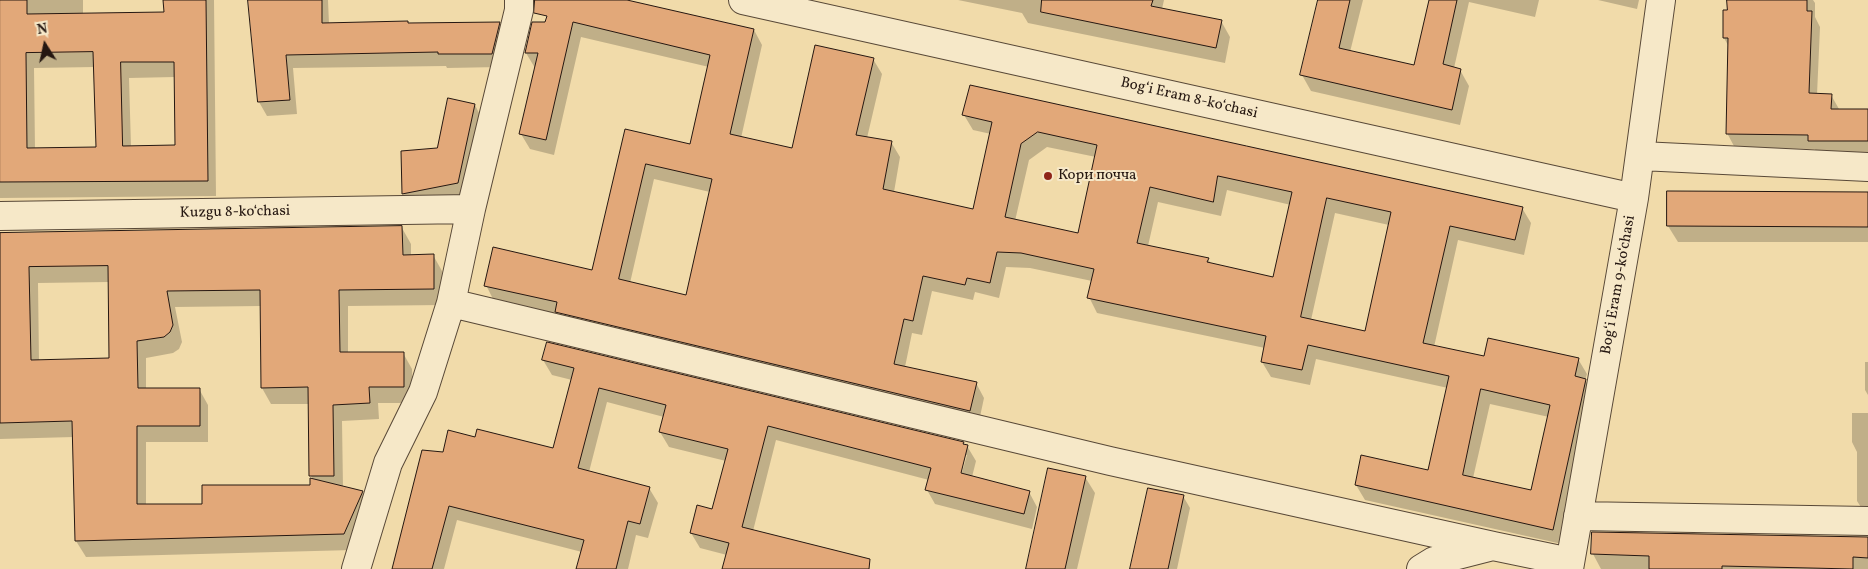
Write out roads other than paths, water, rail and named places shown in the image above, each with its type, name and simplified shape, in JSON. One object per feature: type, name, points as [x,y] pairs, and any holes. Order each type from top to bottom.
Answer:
[{"type":"street","points":[[356,569],[388,463],[423,392],[451,303],[471,209],[519,10],[519,0]]},
{"type":"street","name":"Bogʻi Eram 8-koʻchasi","points":[[743,0],[1634,198]]},
{"type":"street","name":"Bogʻi Eram 9-koʻchasi","points":[[1570,566],[1641,156],[1661,0]]},
{"type":"street","points":[[1641,156],[1868,167]]},
{"type":"street","name":"Kuzgu 8-koʻchasi","points":[[0,216],[471,209]]},
{"type":"street","points":[[451,303],[1119,463],[1493,546],[1570,566]]},
{"type":"street","points":[[1578,516],[1868,520]]},
{"type":"street","points":[[1421,569],[1434,561],[1493,546]]},
{"type":"place","name":"Кори почча","points":[[1048,176]]}]
